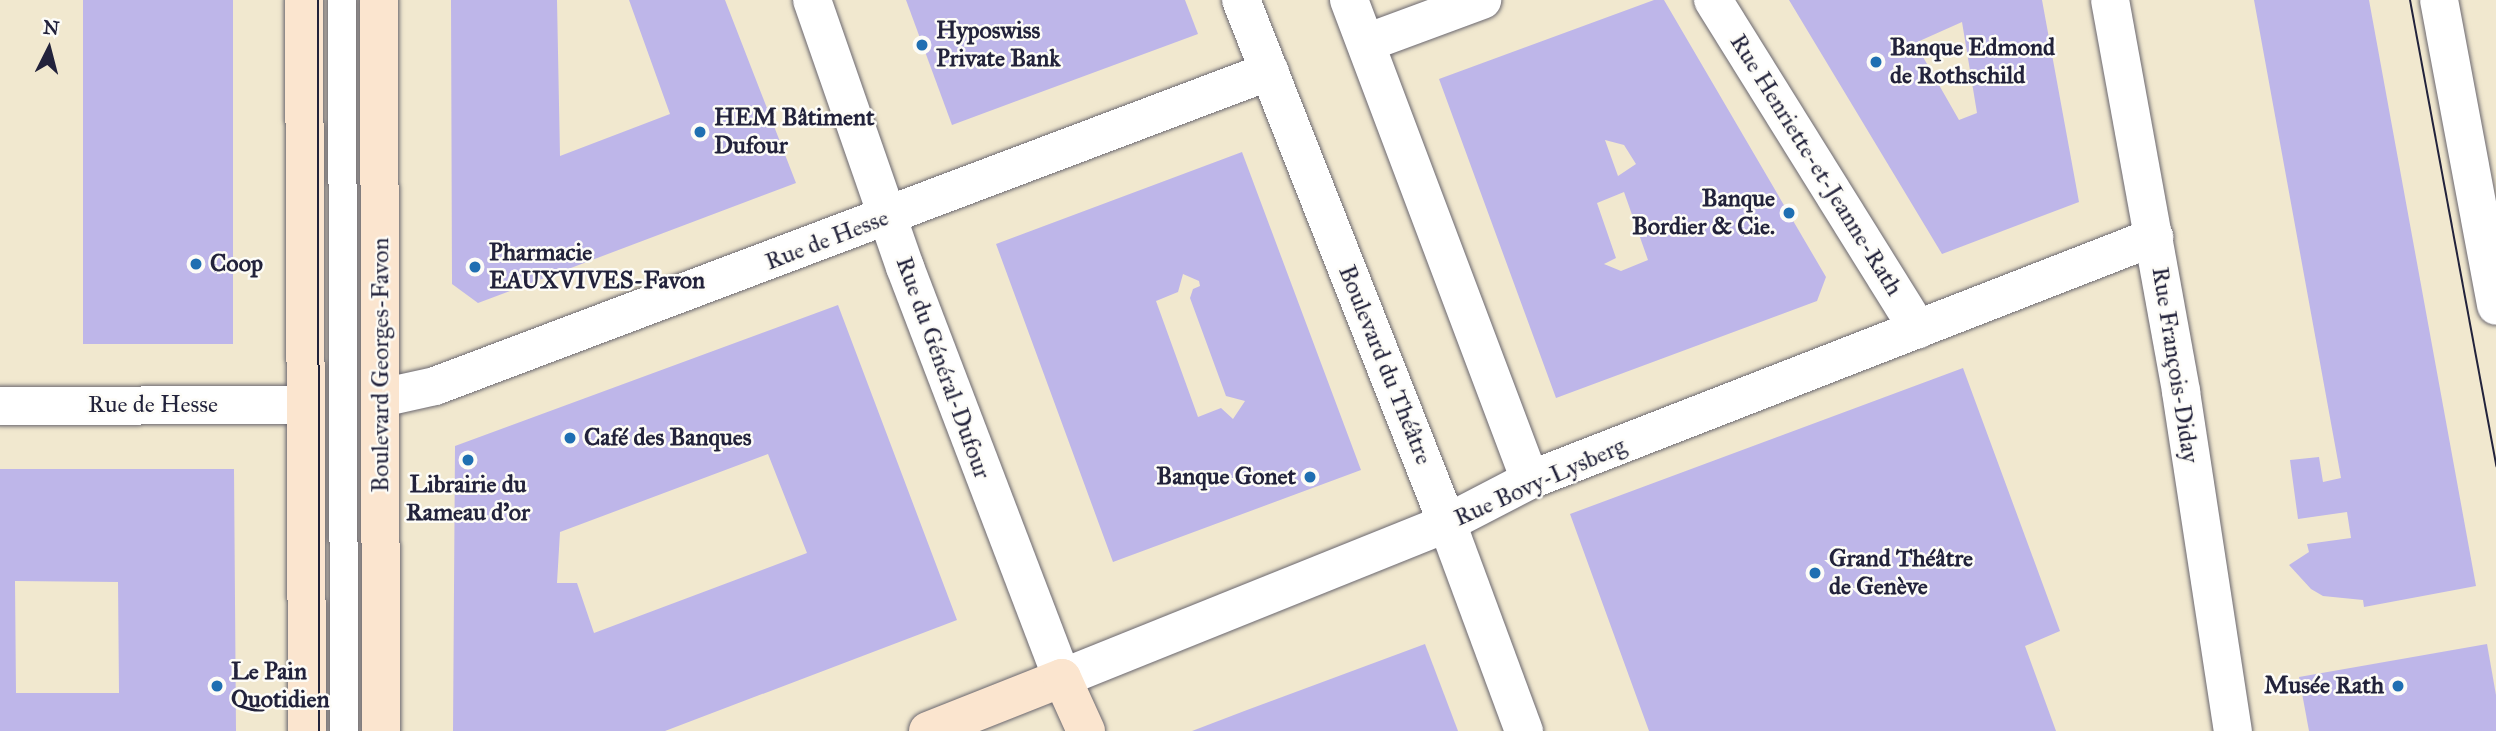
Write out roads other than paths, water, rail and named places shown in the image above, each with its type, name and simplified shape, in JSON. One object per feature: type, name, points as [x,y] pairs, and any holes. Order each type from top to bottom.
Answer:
[{"type":"main road","points":[[304,0],[307,731]]},
{"type":"main road","name":"Boulevard Georges-Favon","points":[[379,0],[381,731]]},
{"type":"main road","name":"Rue Bovy-Lysberg","points":[[928,731],[1062,678]]},
{"type":"main road","name":"Rue du Général-Dufour","points":[[1062,678],[1086,731]]},
{"type":"street","name":"Rue du Général-Dufour","points":[[812,0],[888,218],[1062,678]]},
{"type":"street","name":"Boulevard du Théâtre","points":[[1241,0],[1447,523],[1524,731]]},
{"type":"street","points":[[1349,0],[1530,480]]},
{"type":"street","points":[[1366,43],[1482,0]]},
{"type":"street","name":"Rue Henriette-et-Jeanne-Rath","points":[[1713,0],[1918,329]]},
{"type":"street","name":"Rue François-Diday","points":[[2110,0],[2154,237],[2233,731]]},
{"type":"street","points":[[2439,0],[2496,306]]},
{"type":"street","name":"Rue de Hesse","points":[[382,398],[435,386],[888,218],[1270,72]]},
{"type":"street","name":"Rue Bovy-Lysberg","points":[[1062,678],[1447,523],[1530,480],[2154,237]]},
{"type":"street","name":"Rue de Hesse","points":[[0,405],[306,405]]},
{"type":"lane","points":[[342,0],[344,731]]},
{"type":"tram line","points":[[318,0],[319,731]]},
{"type":"tram line","points":[[2410,0],[2496,466]]},
{"type":"place","name":"Hyposwiss Private Bank","points":[[922,45]]},
{"type":"place","name":"Banque Edmond de Rothschild","points":[[1876,62]]},
{"type":"place","name":"HEM Bâtiment Dufour","points":[[700,132]]},
{"type":"place","name":"Banque Bordier & Cie.","points":[[1789,213]]},
{"type":"place","name":"Coop","points":[[196,264]]},
{"type":"place","name":"Pharmacie EAUXVIVES-Favon","points":[[475,267]]},
{"type":"place","name":"Café des Banques","points":[[570,438]]},
{"type":"place","name":"Librairie du Rameau d'or","points":[[468,460]]},
{"type":"place","name":"Banque Gonet","points":[[1310,477]]},
{"type":"place","name":"Grand Théâtre de Genève","points":[[1815,573]]},
{"type":"place","name":"Le Pain Quotidien","points":[[217,686]]},
{"type":"place","name":"Musée Rath","points":[[2398,686]]}]
